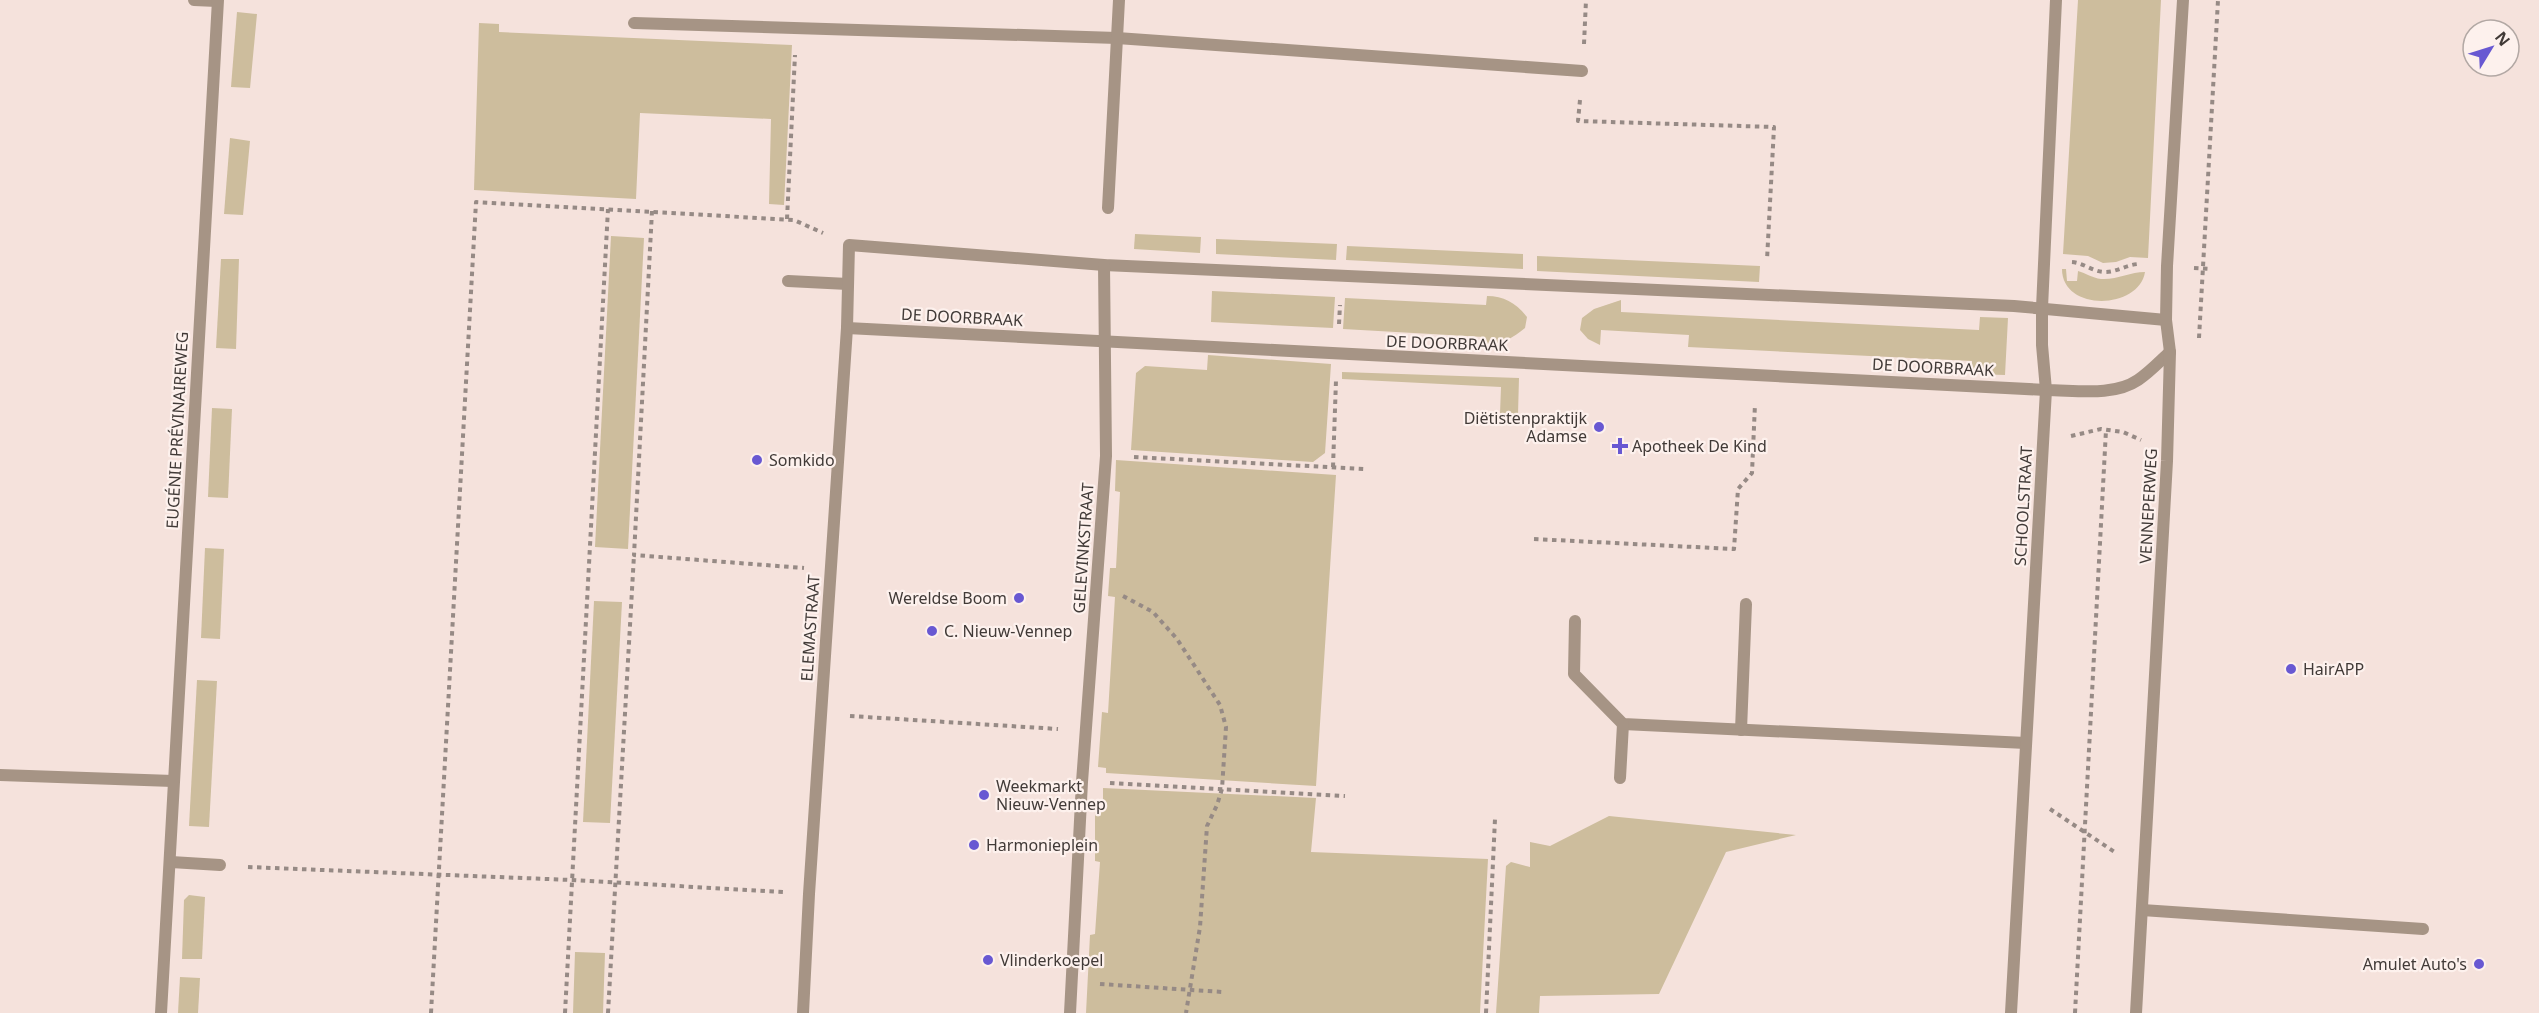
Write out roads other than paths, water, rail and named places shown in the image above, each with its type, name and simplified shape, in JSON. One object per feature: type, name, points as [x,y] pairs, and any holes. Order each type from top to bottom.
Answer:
[{"type":"street","points":[[194,0],[218,1]]},
{"type":"street","points":[[1108,208],[1119,0]]},
{"type":"street","name":"SCHOOLSTRAAT","points":[[2012,1013],[2046,390],[2042,345],[2042,308],[2056,0]]},
{"type":"street","name":"VENNEPERWEG","points":[[2136,1013],[2167,461],[2170,352],[2166,320],[2183,0]]},
{"type":"street","name":"EUGÉNIE PRÉVINAIREWEG","points":[[161,1013],[218,1]]},
{"type":"street","points":[[634,23],[1117,38],[1582,71]]},
{"type":"street","name":"ELEMASTRAAT","points":[[803,1013],[847,327],[849,245],[1104,264]]},
{"type":"street","points":[[1104,264],[2042,308],[2166,320]]},
{"type":"street","name":"GELEVINKSTRAAT","points":[[1070,1013],[1082,782],[1106,456],[1103,341],[1104,264]]},
{"type":"street","points":[[788,281],[848,284]]},
{"type":"street","name":"DE DOORBRAAK","points":[[847,327],[1337,355],[2046,390],[2103,391],[2129,385],[2146,374],[2170,352]]},
{"type":"street","points":[[1740,730],[1746,604]]},
{"type":"street","points":[[1575,621],[1574,674],[1623,724],[2026,743]]},
{"type":"street","points":[[1620,778],[1623,724]]},
{"type":"street","points":[[0,776],[173,781]]},
{"type":"street","points":[[171,862],[220,866]]},
{"type":"street","points":[[2142,910],[2423,929]]},
{"type":"place","name":"Diëtistenpraktijk Adamse","points":[[1599,427]]},
{"type":"place","name":"Apotheek De Kind","points":[[1620,446]]},
{"type":"place","name":"Somkido","points":[[757,460]]},
{"type":"place","name":"Wereldse Boom","points":[[1019,598]]},
{"type":"place","name":"C. Nieuw-Vennep","points":[[932,631]]},
{"type":"place","name":"HairAPP","points":[[2291,669]]},
{"type":"place","name":"Weekmarkt Nieuw-Vennep","points":[[984,795]]},
{"type":"place","name":"Harmonieplein","points":[[974,845]]},
{"type":"place","name":"Vlinderkoepel","points":[[988,960]]},
{"type":"place","name":"Amulet Auto's","points":[[2479,964]]}]
